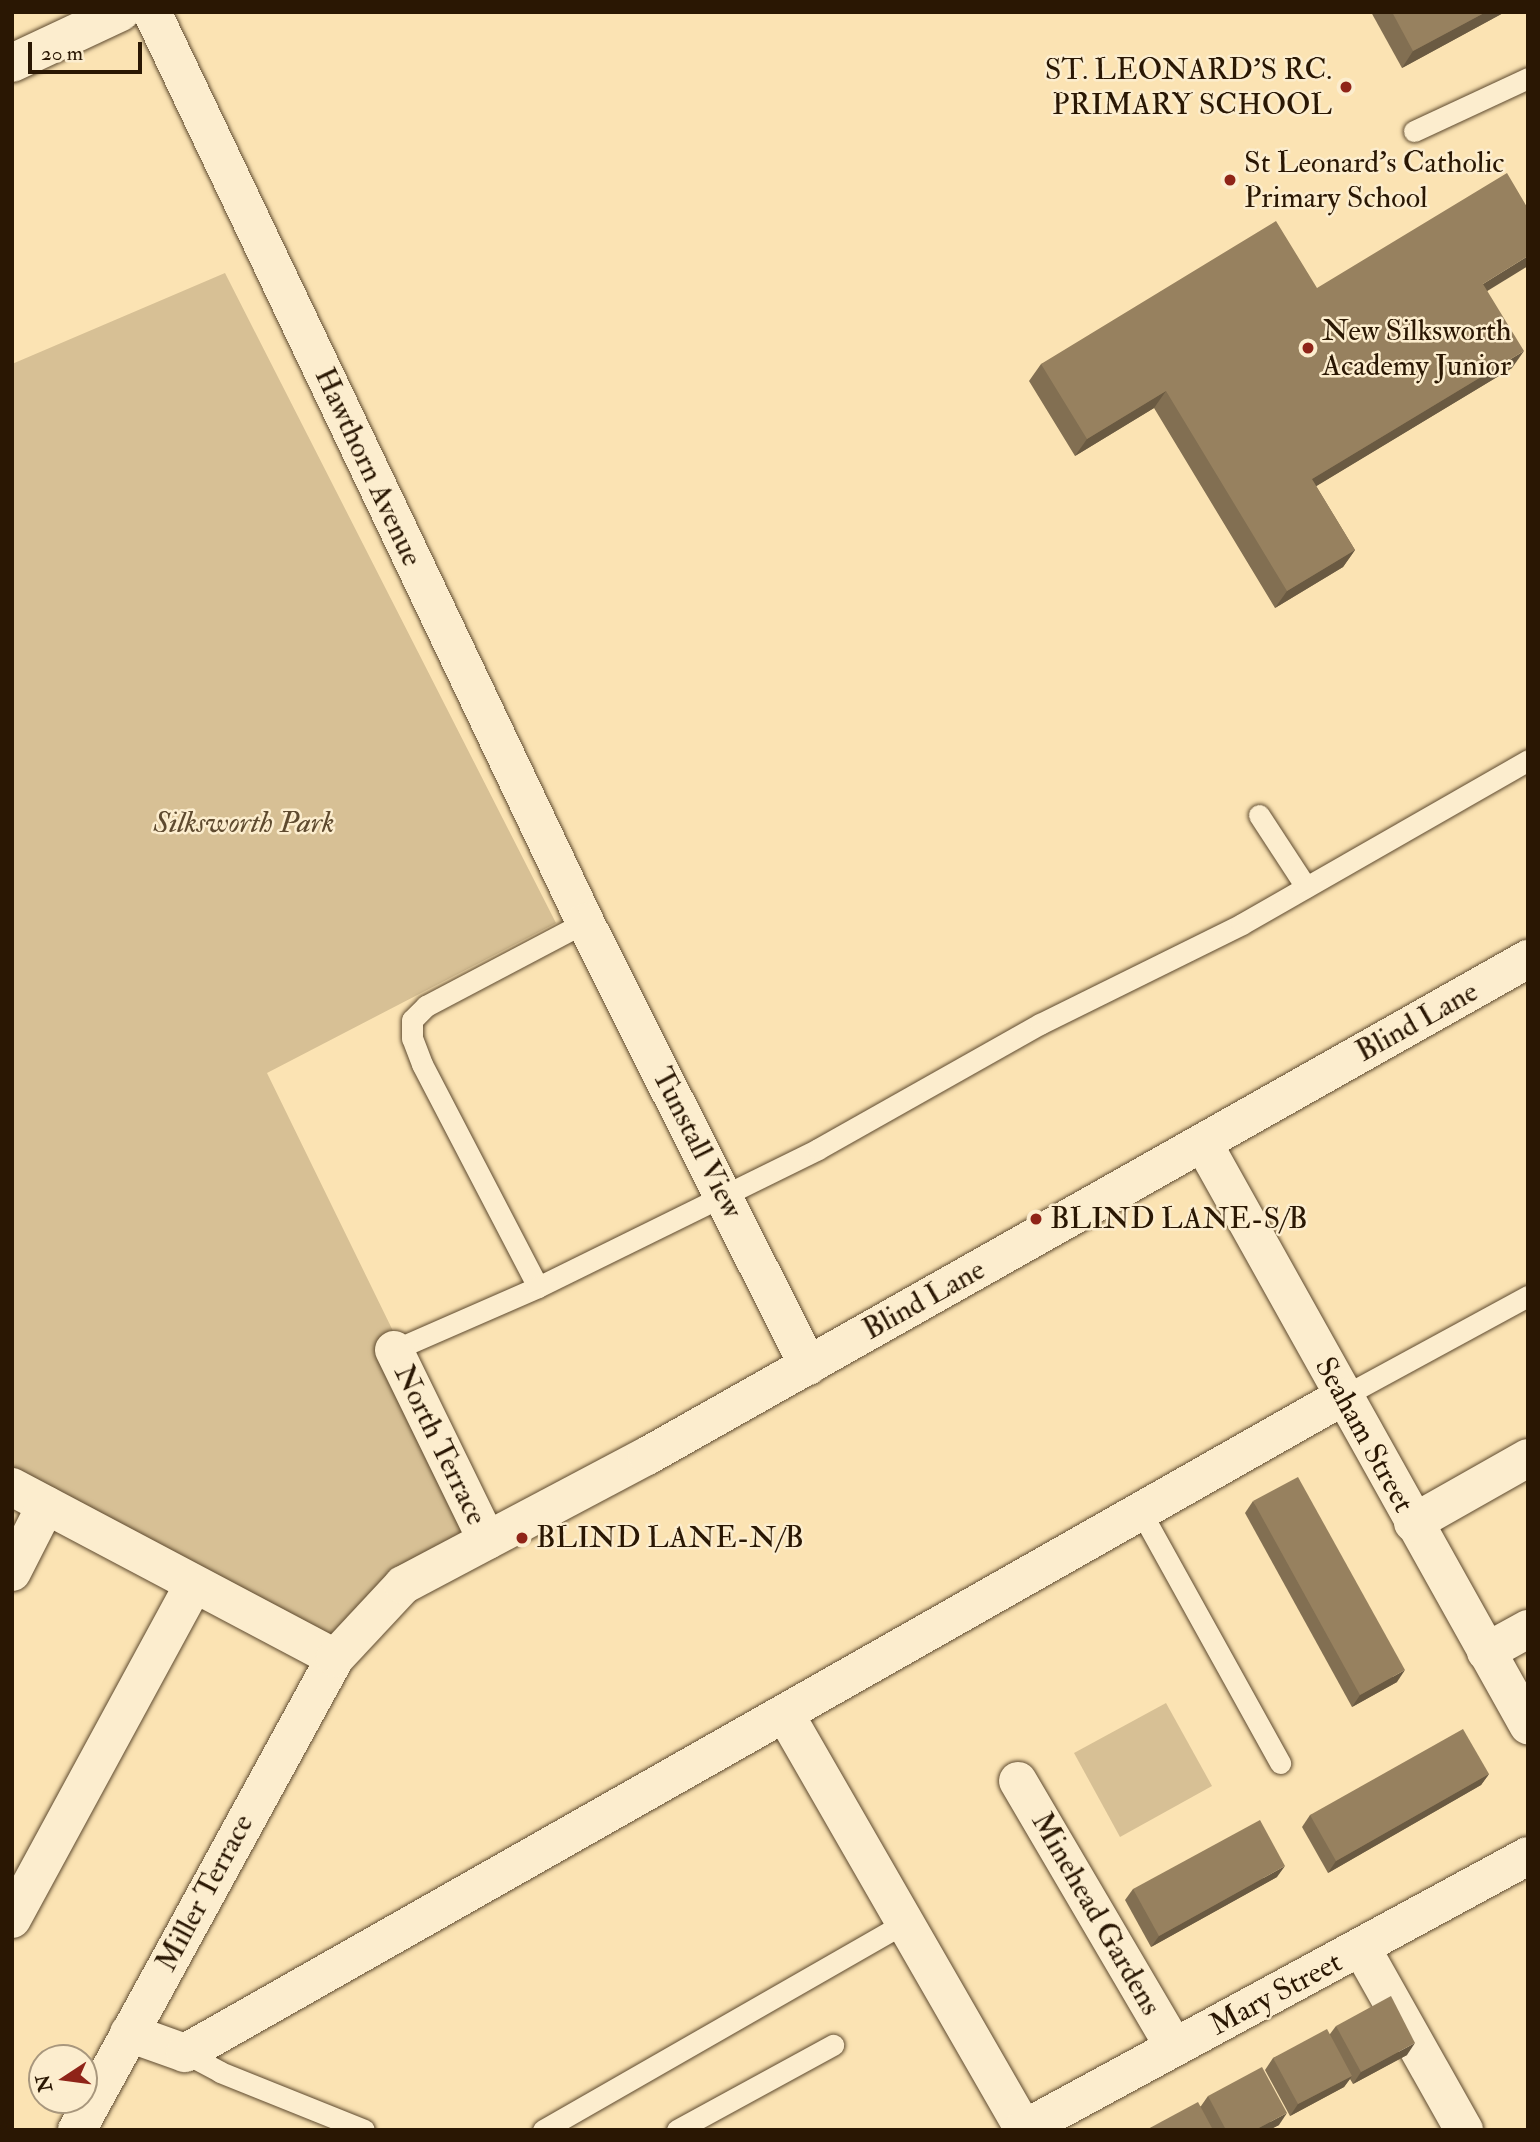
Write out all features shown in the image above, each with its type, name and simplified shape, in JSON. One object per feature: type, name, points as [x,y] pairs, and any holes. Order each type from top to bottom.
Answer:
[{"type":"street","points":[[12,63],[121,12]]},
{"type":"street","name":"Hawthorn Avenue","points":[[152,12],[585,922]]},
{"type":"street","name":"Tunstall View","points":[[585,922],[808,1366]]},
{"type":"street","name":"Blind Lane","points":[[335,1658],[403,1585],[808,1366],[1528,959]]},
{"type":"street","name":"Seaham Street","points":[[1203,1143],[1342,1397],[1528,1725]]},
{"type":"street","name":"North Terrace","points":[[394,1350],[487,1541]]},
{"type":"street","points":[[129,2033],[185,2053],[1342,1397]]},
{"type":"street","points":[[1413,1523],[1528,1458]]},
{"type":"street","points":[[12,1488],[335,1658]]},
{"type":"street","points":[[12,1572],[46,1505]]},
{"type":"street","points":[[12,1919],[194,1584]]},
{"type":"street","points":[[1486,1652],[1528,1629]]},
{"type":"street","name":"Miller Terrace","points":[[77,2130],[335,1658]]},
{"type":"street","name":"Mary Street","points":[[785,1714],[1023,2129],[1528,1856]]},
{"type":"street","name":"Minehead Gardens","points":[[1018,1781],[1174,2048]]},
{"type":"street","points":[[1362,1948],[1461,2129]]},
{"type":"lane","points":[[1414,131],[1528,78]]},
{"type":"lane","points":[[394,1350],[538,1287],[818,1149],[1040,1024],[1306,887],[1528,760]]},
{"type":"lane","points":[[1259,816],[1306,887]]},
{"type":"lane","points":[[538,1287],[422,1065],[412,1038],[412,1020],[426,1006],[585,922]]},
{"type":"lane","points":[[1342,1397],[1528,1296]]},
{"type":"lane","points":[[1141,1512],[1280,1763]]},
{"type":"lane","points":[[543,2130],[905,1923]]},
{"type":"lane","points":[[677,2130],[833,2045]]},
{"type":"lane","points":[[185,2053],[220,2073],[364,2130]]},
{"type":"green space","name":"Silksworth Park","points":[[225,273],[556,923],[267,1073],[394,1333],[476,1537],[335,1658],[12,1476],[12,364]]},
{"type":"green space","points":[[1166,1703],[1212,1786],[1120,1837],[1074,1753]]},
{"type":"building","points":[[1392,12],[1486,12],[1413,51]]},
{"type":"building","points":[[1507,173],[1528,207],[1528,256],[1483,284],[1524,351],[1312,479],[1355,550],[1287,591],[1166,391],[1087,439],[1041,364],[1276,221],[1317,288]]},
{"type":"building","points":[[1298,1477],[1405,1670],[1360,1695],[1253,1501]]},
{"type":"building","points":[[1463,1729],[1489,1774],[1336,1861],[1310,1815]]},
{"type":"building","points":[[1260,1820],[1285,1866],[1159,1936],[1133,1889]]},
{"type":"building","points":[[1391,1996],[1415,2043],[1361,2072],[1336,2026]]},
{"type":"building","points":[[1327,2029],[1352,2076],[1298,2104],[1273,2058]]},
{"type":"building","points":[[1262,2067],[1287,2113],[1255,2130],[1226,2130],[1208,2096]]},
{"type":"building","points":[[1198,2102],[1213,2130],[1146,2130]]},
{"type":"place","name":"ST. LEONARD'S RC. PRIMARY SCHOOL","points":[[1346,87]]},
{"type":"place","name":"St Leonard's Catholic Primary School","points":[[1230,180]]},
{"type":"place","name":"New Silksworth Academy Junior","points":[[1308,348]]},
{"type":"place","name":"BLIND LANE-S/B","points":[[1036,1219]]},
{"type":"place","name":"BLIND LANE-N/B","points":[[522,1538]]}]
